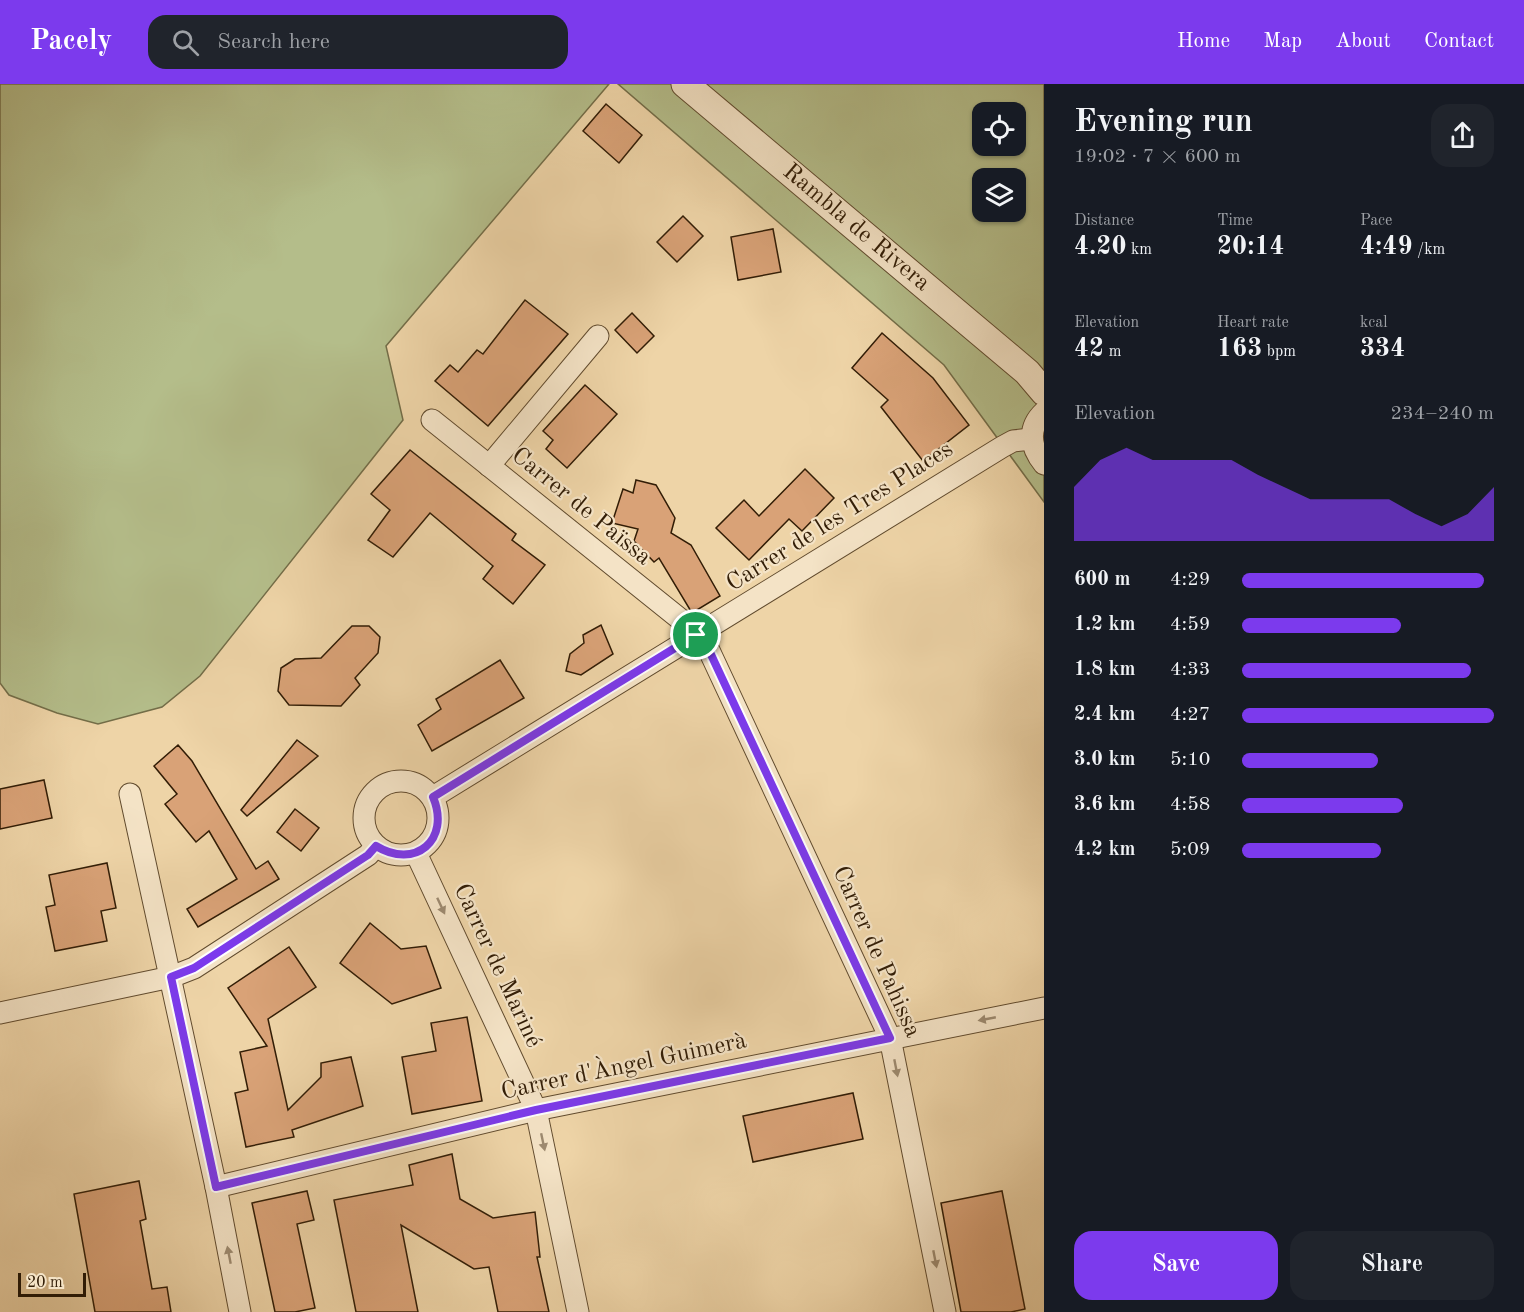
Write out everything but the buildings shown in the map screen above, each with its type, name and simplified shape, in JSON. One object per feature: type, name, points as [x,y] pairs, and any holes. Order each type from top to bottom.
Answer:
[{"type":"street","name":"Rambla de Rivera","points":[[685,84],[1035,376],[1044,392]]},
{"type":"street","points":[[489,466],[598,336]]},
{"type":"street","points":[[1044,412],[1033,428],[1031,439],[1037,455],[1044,464]]},
{"type":"street","name":"Carrer de Païssa","points":[[432,420],[685,623],[696,635]]},
{"type":"street","name":"Carrer de les Tres Places","points":[[433,797],[1002,447],[1013,441],[1031,439]]},
{"type":"street","name":"Carrer de Pahissa","points":[[696,635],[707,646],[890,1038],[945,1312]]},
{"type":"street","points":[[407,781],[422,786],[433,797],[439,822],[428,846],[416,853],[402,856],[388,854],[376,846],[367,833],[364,817],[367,802],[377,789],[391,782],[407,781]]},
{"type":"street","points":[[130,794],[216,1187],[240,1312]]},
{"type":"street","points":[[0,1013],[171,977],[194,968],[368,855],[376,846]]},
{"type":"street","name":"Carrer de Mariné","points":[[416,853],[536,1110],[578,1312]]},
{"type":"street","name":"Carrer d'Àngel Guimerà","points":[[216,1187],[536,1110],[1044,1008]]},
{"type":"green space","points":[[0,84],[609,84],[386,346],[403,420],[200,676],[162,707],[98,724],[57,713],[9,695],[0,683]]},
{"type":"green space","points":[[618,84],[1044,84],[1044,502],[944,365]]},
{"type":"route","points":[[696,635],[707,646],[890,1038],[536,1110],[216,1187],[171,977],[194,968],[368,855],[376,846],[388,854],[402,856],[416,853],[428,846],[439,822],[438,809],[433,797],[696,635]]}]
